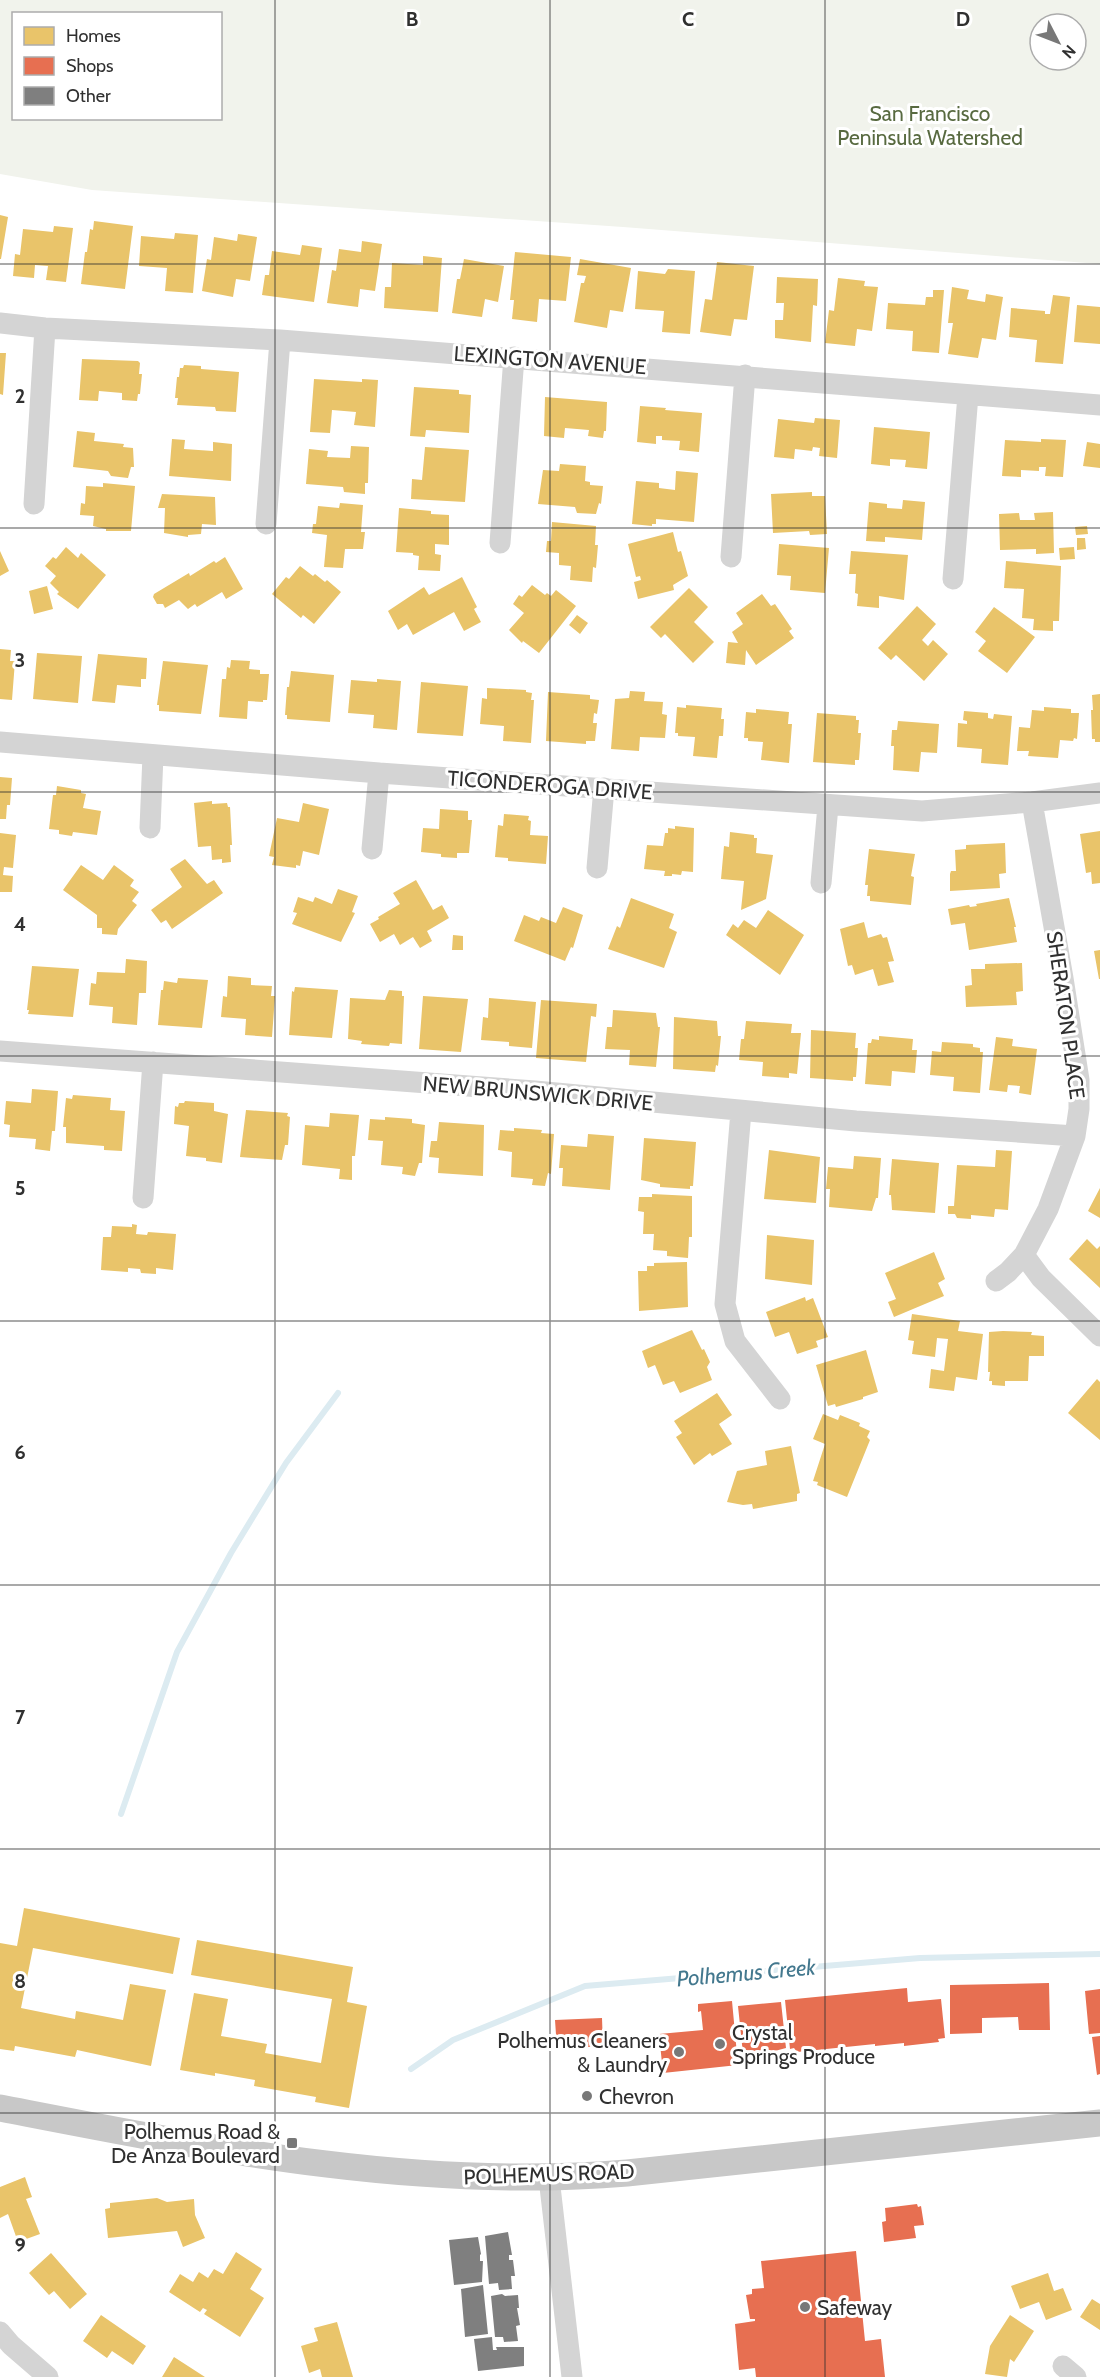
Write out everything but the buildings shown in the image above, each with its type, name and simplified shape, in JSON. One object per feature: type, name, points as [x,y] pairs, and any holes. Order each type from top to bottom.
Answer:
[{"type":"main road","name":"POLHEMUS ROAD","points":[[0,2108],[197,2146],[296,2161],[448,2176],[549,2178],[662,2169],[1100,2123]]},
{"type":"street","name":"LEXINGTON AVENUE","points":[[0,323],[45,328],[280,340],[514,357],[1100,405]]},
{"type":"street","points":[[34,504],[45,328]]},
{"type":"street","points":[[266,524],[280,340]]},
{"type":"street","points":[[500,543],[514,357]]},
{"type":"street","points":[[731,557],[745,375]]},
{"type":"street","points":[[953,579],[968,395]]},
{"type":"street","name":"TICONDEROGA DRIVE","points":[[0,742],[379,773],[922,811],[1032,802],[1100,793]]},
{"type":"street","points":[[150,828],[153,755]]},
{"type":"street","points":[[372,849],[379,773]]},
{"type":"street","points":[[597,868],[604,788]]},
{"type":"street","name":"SHERATON PLACE","points":[[996,1281],[1024,1256],[1048,1209],[1075,1136],[1079,1108],[1079,1080],[1064,978],[1032,802]]},
{"type":"street","points":[[821,883],[828,806]]},
{"type":"street","name":"NEW BRUNSWICK DRIVE","points":[[0,1051],[535,1091],[741,1111],[1075,1136]]},
{"type":"street","points":[[143,1198],[153,1062]]},
{"type":"street","points":[[741,1111],[725,1304],[735,1341],[780,1399]]},
{"type":"street","points":[[1024,1256],[1041,1278],[1100,1336]]},
{"type":"street","points":[[549,2178],[572,2377]]},
{"type":"street","points":[[0,2332],[10,2345],[48,2377]]},
{"type":"green space","name":"San Francisco Peninsula Watershed","points":[[0,0],[1100,0],[1100,264],[623,227],[92,190],[0,174]]},
{"type":"waterway","points":[[121,1814],[177,1652],[231,1553],[286,1463],[338,1393]]},
{"type":"waterway","name":"Polhemus Creek","points":[[411,2069],[453,2040],[585,1986],[920,1958],[1100,1954]]},
{"type":"place","name":"Crystal Springs Produce","points":[[720,2044]]},
{"type":"place","name":"Polhemus Cleaners & Laundry","points":[[679,2052]]},
{"type":"place","name":"Chevron","points":[[587,2096]]},
{"type":"place","name":"Polhemus Road & De Anza Boulevard","points":[[292,2143]]},
{"type":"place","name":"Safeway","points":[[805,2307]]}]
